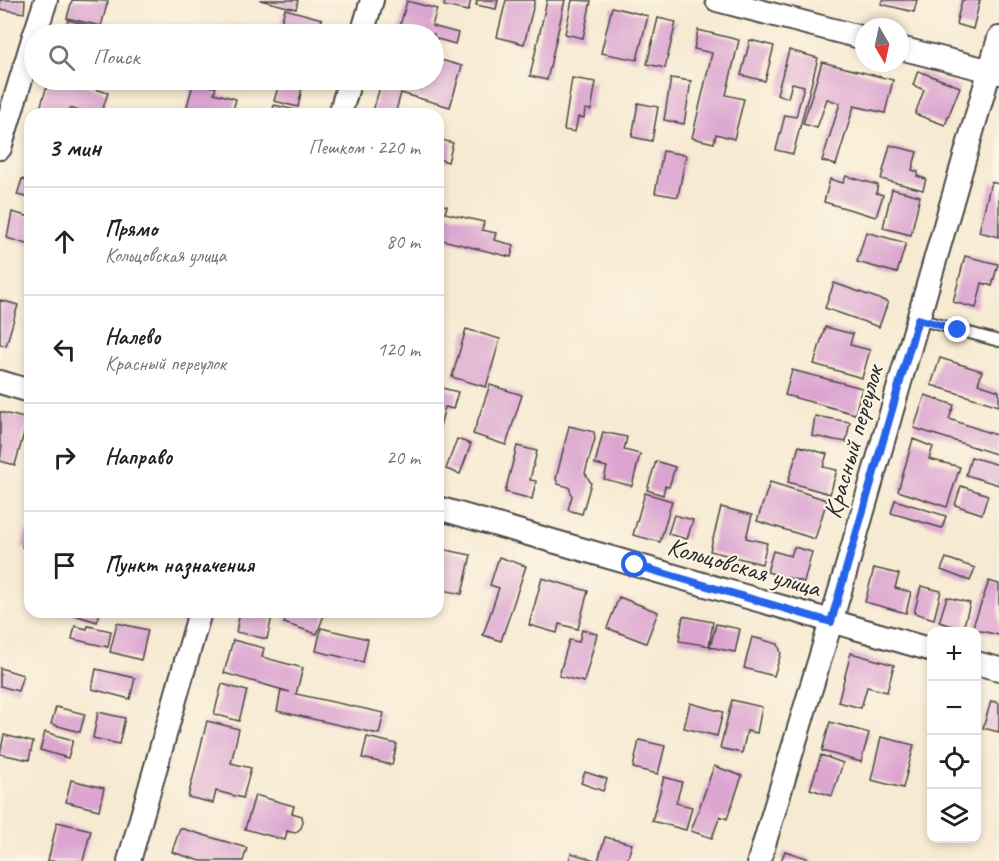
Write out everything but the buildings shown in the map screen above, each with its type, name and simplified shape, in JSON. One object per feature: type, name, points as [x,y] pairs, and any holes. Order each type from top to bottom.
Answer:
[{"type":"street","points":[[38,24],[46,0]]},
{"type":"street","points":[[365,24],[372,0]]},
{"type":"street","points":[[717,0],[855,36]]},
{"type":"street","name":"Красный переулок","points":[[759,861],[831,622],[918,319],[994,72],[999,38]]},
{"type":"street","points":[[909,50],[994,72]]},
{"type":"street","points":[[0,148],[24,71]]},
{"type":"street","points":[[342,108],[347,90]]},
{"type":"street","points":[[0,382],[24,389]]},
{"type":"street","name":"Кольцовская улица","points":[[444,510],[927,649]]},
{"type":"street","points":[[129,861],[198,618]]},
{"type":"street","points":[[981,664],[999,669]]},
{"type":"lane","points":[[918,319],[999,341]]},
{"type":"route","points":[[635,565],[831,622],[918,319],[958,330]]}]
